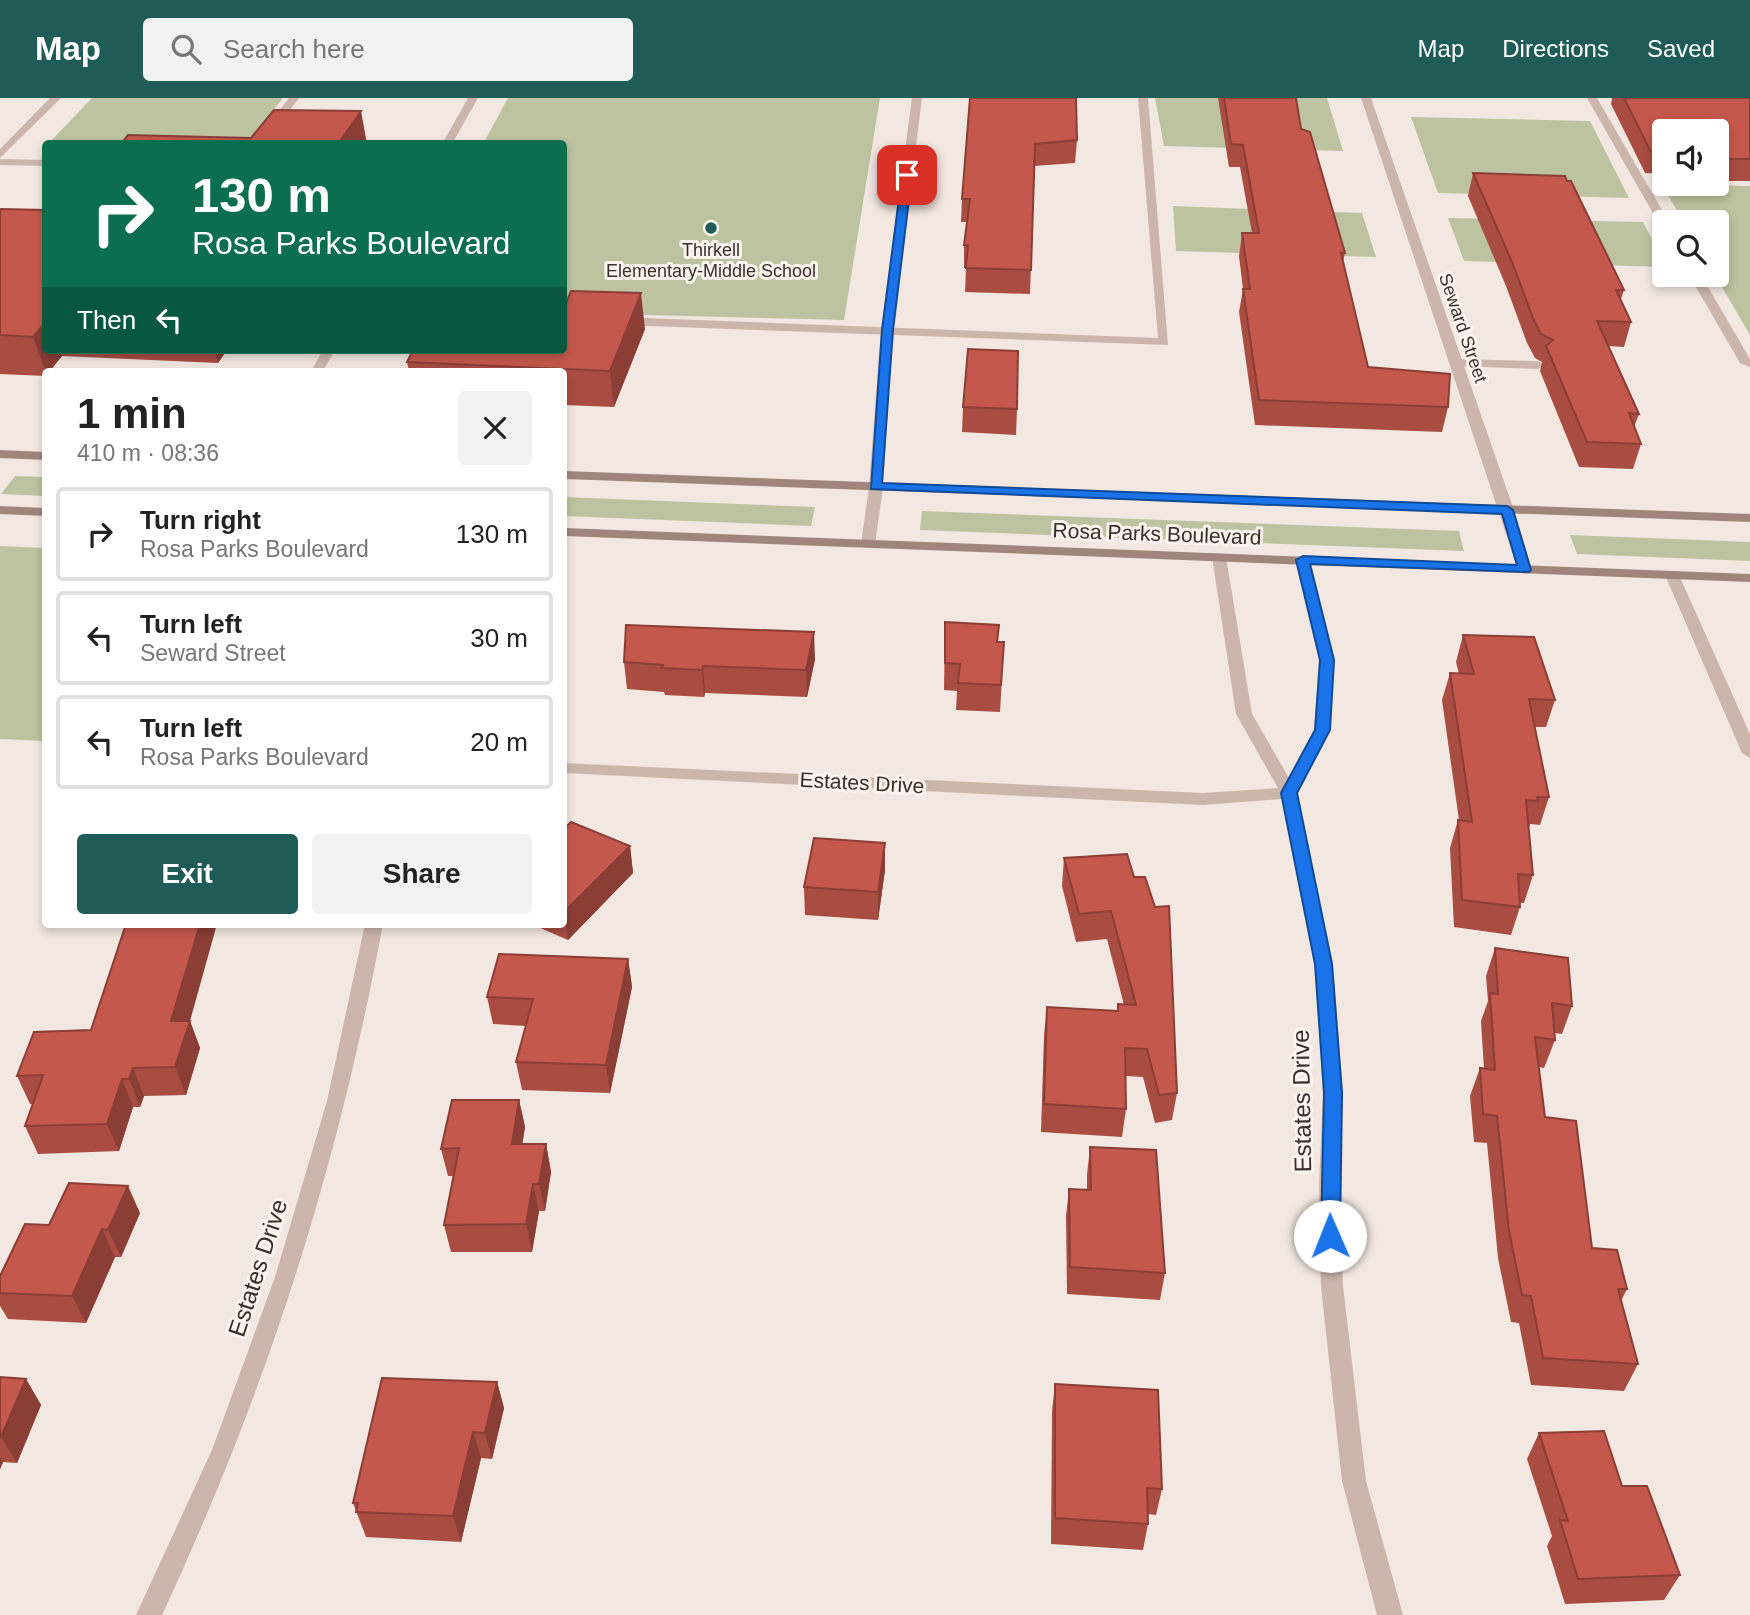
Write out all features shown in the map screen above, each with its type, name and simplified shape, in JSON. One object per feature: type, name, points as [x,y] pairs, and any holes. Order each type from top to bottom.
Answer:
[{"type":"street","points":[[0,155],[56,98]]},
{"type":"street","points":[[261,140],[294,98]]},
{"type":"street","points":[[449,140],[473,98]]},
{"type":"street","points":[[868,544],[876,486],[887,330],[917,98]]},
{"type":"street","points":[[605,320],[1164,342],[1143,98]]},
{"type":"street","name":"Seward Street","points":[[1366,98],[1525,570]]},
{"type":"street","points":[[1592,98],[1657,210]]},
{"type":"street","points":[[0,162],[42,163]]},
{"type":"street","points":[[1702,287],[1746,363],[1750,363]]},
{"type":"street","points":[[1457,363],[1538,365]]},
{"type":"street","points":[[0,454],[42,456]]},
{"type":"street","name":"Rosa Parks Boulevard","points":[[567,475],[1750,518]]},
{"type":"street","points":[[0,510],[42,512]]},
{"type":"street","name":"Rosa Parks Boulevard","points":[[567,532],[1750,578]]},
{"type":"street","name":"Estates Drive","points":[[1219,557],[1244,714],[1289,793],[1324,964],[1333,1093],[1329,1185],[1332,1286],[1353,1481],[1390,1615]]},
{"type":"street","points":[[1289,793],[1322,730],[1327,660],[1303,560]]},
{"type":"street","points":[[1672,575],[1750,753]]},
{"type":"street","name":"Estates Drive","points":[[567,768],[1203,799],[1289,793]]},
{"type":"street","name":"Estates Drive","points":[[149,1615],[218,1458],[266,1334],[307,1206],[342,1076],[373,928]]},
{"type":"green space","points":[[92,98],[283,98],[249,140],[52,140]]},
{"type":"green space","name":"Thirkell Elementary-Middle School","points":[[508,98],[880,98],[844,320],[567,313],[567,140],[485,140]]},
{"type":"green space","points":[[1155,98],[1327,98],[1343,151],[1164,146]]},
{"type":"green space","points":[[1411,117],[1590,121],[1629,198],[1438,193]]},
{"type":"green space","points":[[1729,186],[1750,186],[1750,335],[1722,287],[1729,287],[1729,210],[1677,210],[1668,196],[1729,196]]},
{"type":"green space","points":[[1173,206],[1362,213],[1376,257],[1176,251]]},
{"type":"green space","points":[[1448,218],[1643,222],[1652,239],[1652,267],[1464,261]]},
{"type":"green space","points":[[15,476],[42,477],[42,496],[1,494]]},
{"type":"green space","points":[[567,497],[815,507],[811,526],[567,516]]},
{"type":"green space","points":[[922,511],[1459,531],[1464,551],[920,530]]},
{"type":"green space","points":[[1570,535],[1750,542],[1750,561],[1577,554]]},
{"type":"green space","points":[[0,546],[42,548],[42,741],[0,739]]},
{"type":"building","points":[[970,98],[1076,98],[1077,140],[1035,144],[1031,270],[966,268],[968,245],[964,245],[970,199],[962,199]]},
{"type":"building","points":[[1224,98],[1296,98],[1301,129],[1310,132],[1345,253],[1341,253],[1368,367],[1450,374],[1448,407],[1259,400],[1243,289],[1250,289],[1242,233],[1259,233],[1243,145],[1231,144]]},
{"type":"building","points":[[1624,98],[1750,98],[1750,159],[1729,159],[1729,119],[1652,119],[1651,152]]},
{"type":"building","points":[[274,110],[361,111],[341,140],[124,140],[128,135],[251,138]]},
{"type":"building","points":[[1473,173],[1565,176],[1567,181],[1571,181],[1624,290],[1616,290],[1631,322],[1597,321],[1639,414],[1629,413],[1641,444],[1587,442],[1546,346],[1553,340],[1541,334],[1533,318]]},
{"type":"building","points":[[0,209],[42,210],[42,327],[33,337],[0,335]]},
{"type":"building","points":[[571,291],[641,293],[610,371],[407,362],[411,354],[567,354],[567,301]]},
{"type":"building","points":[[968,349],[1018,351],[1017,409],[963,407]]},
{"type":"building","points":[[945,622],[999,625],[997,642],[1004,642],[1001,685],[958,683],[960,664],[945,663]]},
{"type":"building","points":[[626,625],[814,632],[806,670],[703,666],[702,670],[624,662]]},
{"type":"building","points":[[1463,635],[1534,637],[1555,700],[1529,699],[1549,797],[1537,797],[1538,801],[1526,800],[1533,875],[1518,874],[1520,907],[1462,900],[1458,820],[1472,822],[1450,673],[1474,674]]},
{"type":"building","points":[[571,822],[630,846],[567,909],[567,826]]},
{"type":"building","points":[[814,838],[885,843],[878,892],[804,887]]},
{"type":"building","points":[[1127,854],[1134,877],[1145,877],[1155,907],[1169,906],[1177,1093],[1159,1095],[1147,1049],[1125,1048],[1126,1109],[1044,1104],[1047,1007],[1118,1011],[1118,1004],[1136,1005],[1111,911],[1079,914],[1064,858]]},
{"type":"building","points":[[125,928],[199,928],[171,1021],[190,1021],[175,1067],[133,1068],[129,1079],[122,1079],[107,1124],[25,1126],[43,1075],[17,1076],[34,1032],[91,1030]]},
{"type":"building","points":[[1495,948],[1568,958],[1572,1006],[1552,1003],[1555,1040],[1535,1037],[1545,1117],[1576,1121],[1592,1248],[1617,1250],[1627,1289],[1618,1289],[1638,1364],[1543,1358],[1531,1296],[1522,1295],[1509,1231],[1497,1116],[1483,1114],[1480,1068],[1495,1070],[1490,993],[1498,994]]},
{"type":"building","points":[[499,954],[628,959],[606,1065],[516,1062],[533,999],[487,997]]},
{"type":"building","points":[[452,1100],[519,1100],[512,1144],[546,1144],[539,1184],[533,1184],[526,1224],[444,1225],[459,1148],[441,1149]]},
{"type":"building","points":[[1090,1147],[1156,1150],[1165,1273],[1070,1267],[1069,1189],[1091,1190]]},
{"type":"building","points":[[69,1183],[128,1186],[108,1230],[102,1229],[72,1296],[0,1293],[0,1276],[25,1224],[49,1225]]},
{"type":"building","points":[[0,1377],[26,1379],[1,1437],[0,1436]]},
{"type":"building","points":[[382,1378],[497,1382],[485,1433],[473,1432],[453,1516],[356,1512],[358,1503],[353,1503]]},
{"type":"building","points":[[1055,1384],[1158,1390],[1162,1489],[1147,1488],[1148,1524],[1055,1518]]},
{"type":"building","points":[[1604,1431],[1622,1486],[1647,1486],[1680,1575],[1578,1579],[1560,1520],[1568,1521],[1539,1433]]},
{"type":"place","name":"Thirkell Elementary-Middle School","points":[[711,228]]},
{"type":"route","points":[[907,175],[887,330],[876,486],[1507,510],[1525,570],[1303,560],[1327,660],[1322,730],[1289,793],[1324,964],[1333,1093],[1330,1236]]}]
